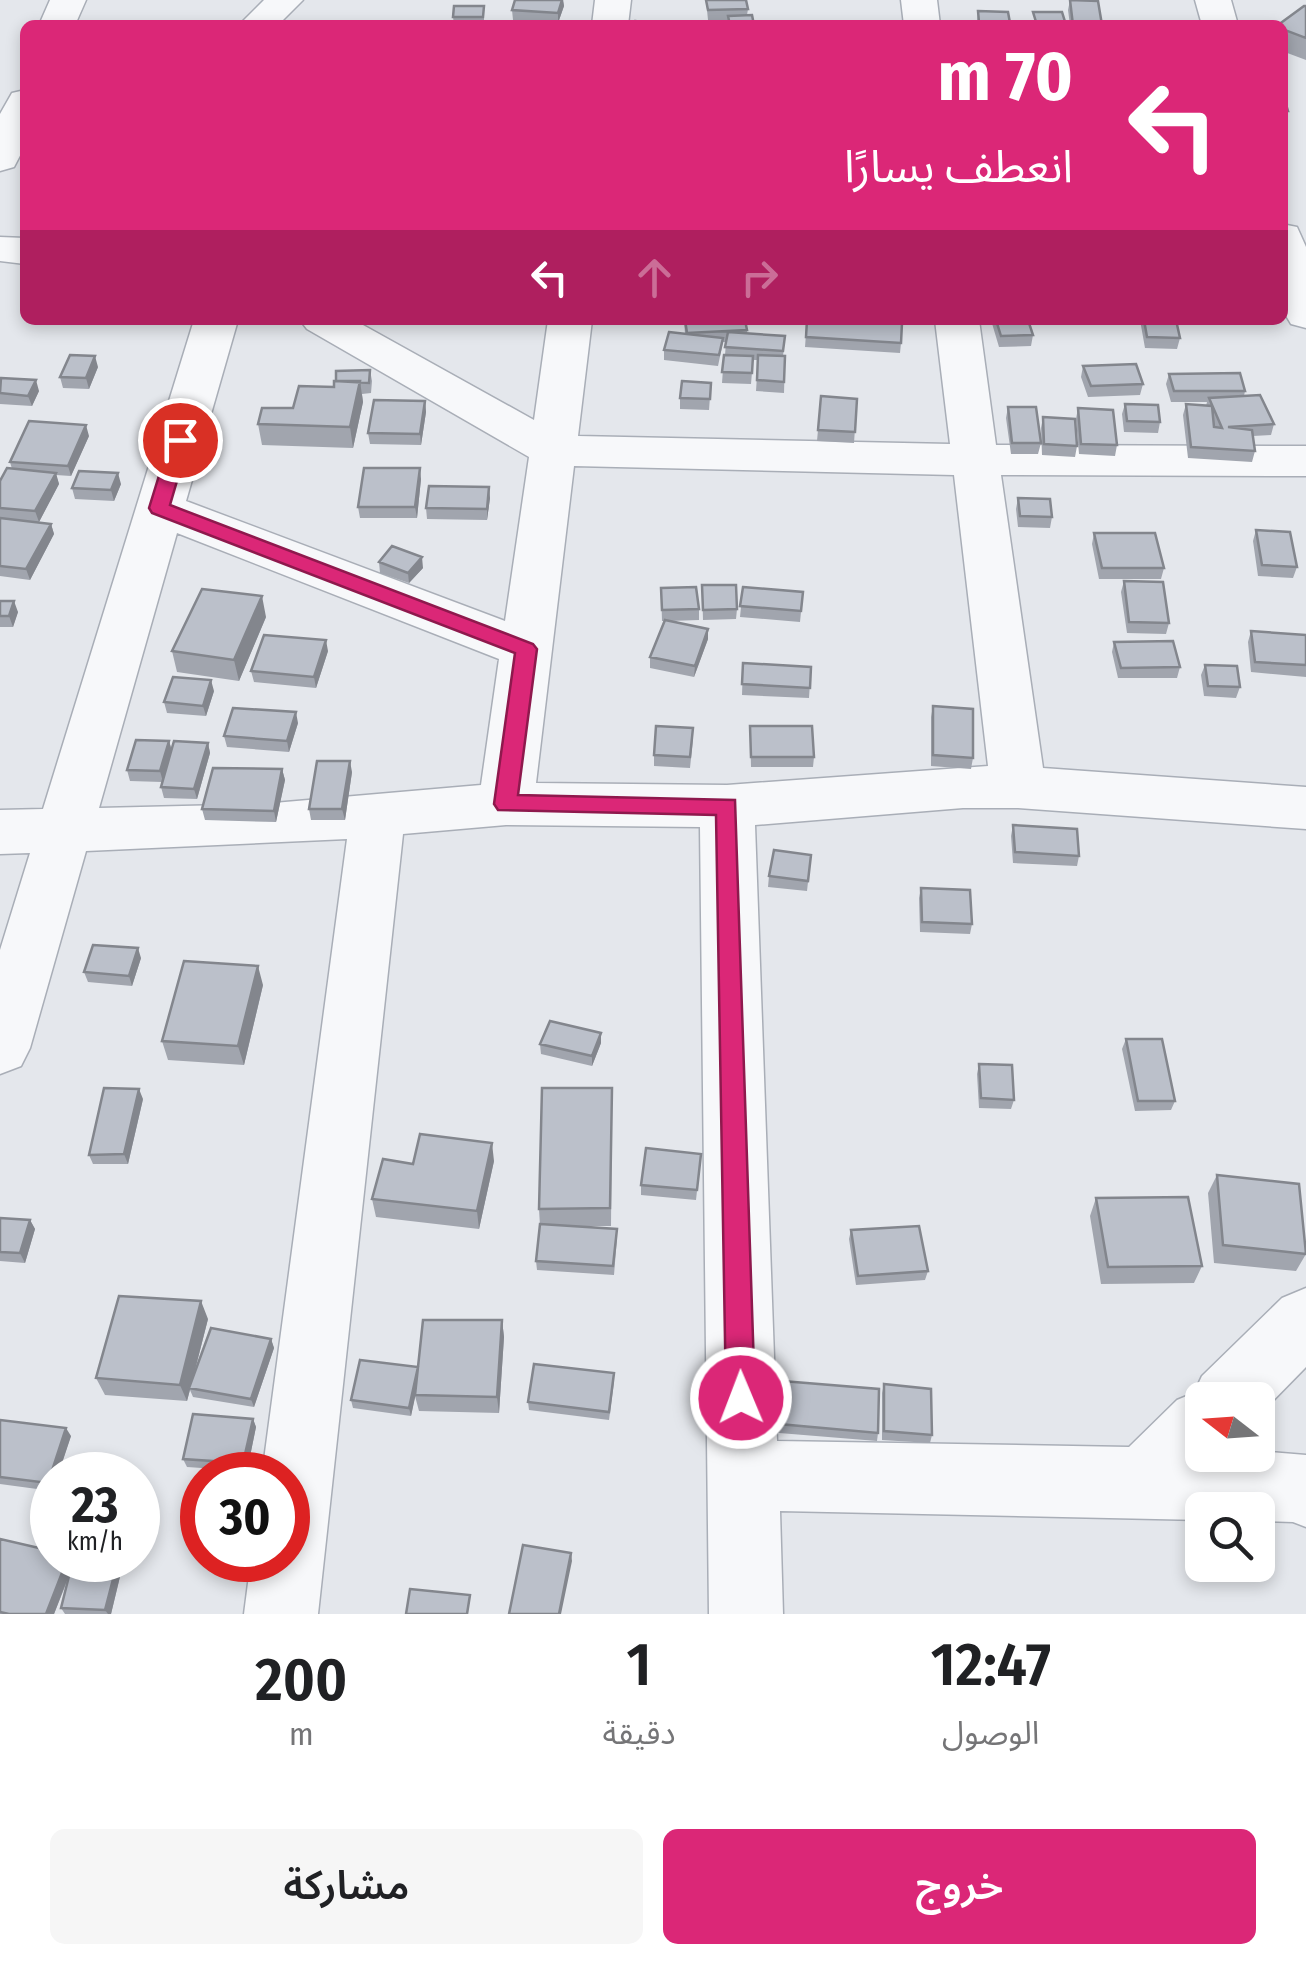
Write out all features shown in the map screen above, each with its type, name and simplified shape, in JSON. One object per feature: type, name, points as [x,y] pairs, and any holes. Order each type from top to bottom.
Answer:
[{"type":"street","points":[[262,20],[285,0]]},
{"type":"street","points":[[0,159],[17,117]]},
{"type":"street","points":[[1288,256],[1306,315]]},
{"type":"street","points":[[331,325],[552,450],[974,460],[1306,462]]},
{"type":"street","points":[[506,804],[569,325]]},
{"type":"street","points":[[958,325],[1018,786]]},
{"type":"street","points":[[0,1048],[159,508],[204,326]]},
{"type":"street","points":[[159,508],[526,649]]},
{"type":"street","points":[[0,832],[377,818],[506,804],[727,806],[1018,786],[1306,808]]},
{"type":"street","points":[[727,806],[746,1614]]},
{"type":"street","points":[[281,1614],[377,818]]},
{"type":"street","points":[[1244,1382],[1306,1320]]},
{"type":"street","points":[[1144,1482],[1185,1441]]},
{"type":"street","points":[[742,1476],[1298,1486],[1306,1492]]},
{"type":"building","points":[[515,0],[562,0],[558,13],[512,10]]},
{"type":"building","points":[[706,0],[746,0],[748,9],[708,10]]},
{"type":"building","points":[[1070,0],[1098,1],[1101,20],[1072,20]]},
{"type":"building","points":[[454,6],[484,6],[483,17],[453,17]]},
{"type":"building","points":[[1306,6],[1306,38],[1288,31],[1288,20],[1285,20]]},
{"type":"building","points":[[978,11],[1008,12],[1009,20],[979,20]]},
{"type":"building","points":[[1033,12],[1062,12],[1064,20],[1035,20]]},
{"type":"building","points":[[752,15],[753,20],[729,20],[728,16]]},
{"type":"building","points":[[686,325],[746,325],[747,330],[687,333]]},
{"type":"building","points":[[807,325],[902,325],[901,343],[806,337]]},
{"type":"building","points":[[998,325],[1030,325],[1033,335],[1001,336]]},
{"type":"building","points":[[1145,325],[1177,325],[1180,338],[1147,337]]},
{"type":"building","points":[[669,332],[723,338],[719,355],[664,350]]},
{"type":"building","points":[[728,332],[785,336],[783,351],[725,347]]},
{"type":"building","points":[[70,355],[95,356],[86,378],[60,377]]},
{"type":"building","points":[[724,355],[753,356],[752,373],[722,372]]},
{"type":"building","points":[[758,355],[785,356],[784,382],[757,380]]},
{"type":"building","points":[[1136,364],[1143,384],[1091,386],[1083,366]]},
{"type":"building","points":[[370,370],[369,383],[336,381],[336,371]]},
{"type":"building","points":[[1240,373],[1245,391],[1174,391],[1169,374]]},
{"type":"building","points":[[1,378],[36,380],[28,396],[0,393]]},
{"type":"building","points":[[334,381],[360,381],[350,427],[258,424],[262,408],[293,408],[299,386],[334,387]]},
{"type":"building","points":[[682,381],[711,383],[710,399],[680,398]]},
{"type":"building","points":[[1260,395],[1274,424],[1228,427],[1252,430],[1255,451],[1191,447],[1186,404],[1212,406],[1214,427],[1222,428],[1209,398]]},
{"type":"building","points":[[821,396],[857,399],[855,432],[818,430]]},
{"type":"building","points":[[374,400],[425,401],[420,434],[368,433]]},
{"type":"building","points":[[1125,404],[1158,405],[1160,422],[1127,421]]},
{"type":"building","points":[[1008,407],[1036,407],[1041,443],[1012,443]]},
{"type":"building","points":[[1078,408],[1113,410],[1117,445],[1081,444]]},
{"type":"building","points":[[1043,417],[1075,419],[1077,446],[1044,444]]},
{"type":"building","points":[[29,421],[86,425],[68,466],[10,462]]},
{"type":"building","points":[[7,468],[56,473],[35,511],[0,508],[0,481]]},
{"type":"building","points":[[364,468],[420,468],[415,507],[358,507]]},
{"type":"building","points":[[79,471],[118,473],[111,490],[72,488]]},
{"type":"building","points":[[429,486],[489,487],[487,509],[426,508]]},
{"type":"building","points":[[1018,498],[1050,499],[1052,517],[1020,516]]},
{"type":"building","points":[[0,518],[51,524],[26,569],[0,566]]},
{"type":"building","points":[[1256,530],[1290,532],[1297,567],[1262,565]]},
{"type":"building","points":[[1094,533],[1155,533],[1164,568],[1102,568]]},
{"type":"building","points":[[392,546],[422,557],[408,573],[379,562]]},
{"type":"building","points":[[1124,581],[1163,582],[1169,623],[1129,622]]},
{"type":"building","points":[[702,585],[736,585],[737,609],[703,610]]},
{"type":"building","points":[[696,587],[699,609],[662,610],[661,588]]},
{"type":"building","points":[[743,587],[803,592],[801,611],[740,606]]},
{"type":"building","points":[[202,589],[262,596],[234,660],[172,651]]},
{"type":"building","points":[[0,601],[14,601],[9,616],[0,616]]},
{"type":"building","points":[[665,620],[708,629],[695,666],[650,657]]},
{"type":"building","points":[[1251,631],[1306,635],[1306,665],[1255,662]]},
{"type":"building","points":[[264,635],[326,640],[314,677],[251,671]]},
{"type":"building","points":[[1173,641],[1180,667],[1121,668],[1114,642]]},
{"type":"building","points":[[743,663],[811,667],[810,688],[742,684]]},
{"type":"building","points":[[1205,665],[1237,666],[1240,687],[1208,686]]},
{"type":"building","points":[[173,677],[211,680],[203,706],[164,702]]},
{"type":"building","points":[[933,706],[973,709],[973,758],[933,755]]},
{"type":"building","points":[[233,708],[296,712],[287,741],[224,736]]},
{"type":"building","points":[[656,726],[693,728],[690,757],[654,755]]},
{"type":"building","points":[[750,726],[812,726],[814,757],[751,757]]},
{"type":"building","points":[[136,740],[169,741],[160,771],[127,770]]},
{"type":"building","points":[[174,741],[208,743],[194,789],[161,787]]},
{"type":"building","points":[[317,761],[350,761],[342,809],[309,809]]},
{"type":"building","points":[[213,768],[282,769],[274,811],[202,809]]},
{"type":"building","points":[[1013,825],[1077,829],[1079,856],[1015,852]]},
{"type":"building","points":[[774,850],[811,855],[808,881],[769,876]]},
{"type":"building","points":[[921,888],[970,890],[972,924],[922,922]]},
{"type":"building","points":[[93,945],[138,948],[129,976],[84,972]]},
{"type":"building","points":[[184,961],[258,966],[238,1046],[162,1041]]},
{"type":"building","points":[[550,1021],[601,1033],[592,1056],[540,1044]]},
{"type":"building","points":[[1126,1039],[1162,1039],[1175,1101],[1138,1101]]},
{"type":"building","points":[[979,1064],[1012,1065],[1014,1100],[981,1098]]},
{"type":"building","points":[[104,1088],[139,1089],[124,1154],[89,1155]]},
{"type":"building","points":[[542,1088],[612,1088],[610,1208],[539,1209]]},
{"type":"building","points":[[420,1134],[492,1143],[477,1211],[372,1199],[383,1159],[413,1164]]},
{"type":"building","points":[[646,1148],[701,1154],[697,1190],[641,1185]]},
{"type":"building","points":[[1217,1175],[1299,1184],[1306,1254],[1223,1245]]},
{"type":"building","points":[[1188,1197],[1202,1266],[1108,1267],[1096,1198]]},
{"type":"building","points":[[0,1218],[30,1220],[20,1253],[0,1252]]},
{"type":"building","points":[[540,1224],[617,1229],[613,1266],[536,1261]]},
{"type":"building","points":[[919,1226],[928,1271],[858,1276],[851,1230]]},
{"type":"building","points":[[119,1296],[201,1301],[180,1385],[96,1378]]},
{"type":"building","points":[[423,1320],[502,1320],[497,1397],[415,1395]]},
{"type":"building","points":[[211,1328],[271,1339],[251,1399],[189,1388]]},
{"type":"building","points":[[360,1360],[418,1367],[409,1408],[351,1400]]},
{"type":"building","points":[[534,1364],[614,1373],[609,1412],[528,1402]]},
{"type":"building","points":[[770,1380],[879,1389],[878,1433],[768,1423]]},
{"type":"building","points":[[884,1384],[931,1389],[932,1435],[884,1431]]},
{"type":"building","points":[[193,1414],[253,1419],[246,1452],[185,1452]]},
{"type":"building","points":[[0,1420],[66,1428],[58,1452],[30,1452],[30,1481],[0,1477]]},
{"type":"building","points":[[0,1539],[30,1546],[30,1582],[58,1582],[46,1614],[0,1612]]},
{"type":"building","points":[[523,1545],[571,1553],[559,1614],[509,1614]]},
{"type":"building","points":[[68,1582],[112,1582],[105,1610],[61,1608]]},
{"type":"building","points":[[410,1589],[470,1595],[467,1614],[406,1614]]},
{"type":"route","points":[[180,440],[159,508],[526,649],[506,804],[727,806],[741,1398]]}]
